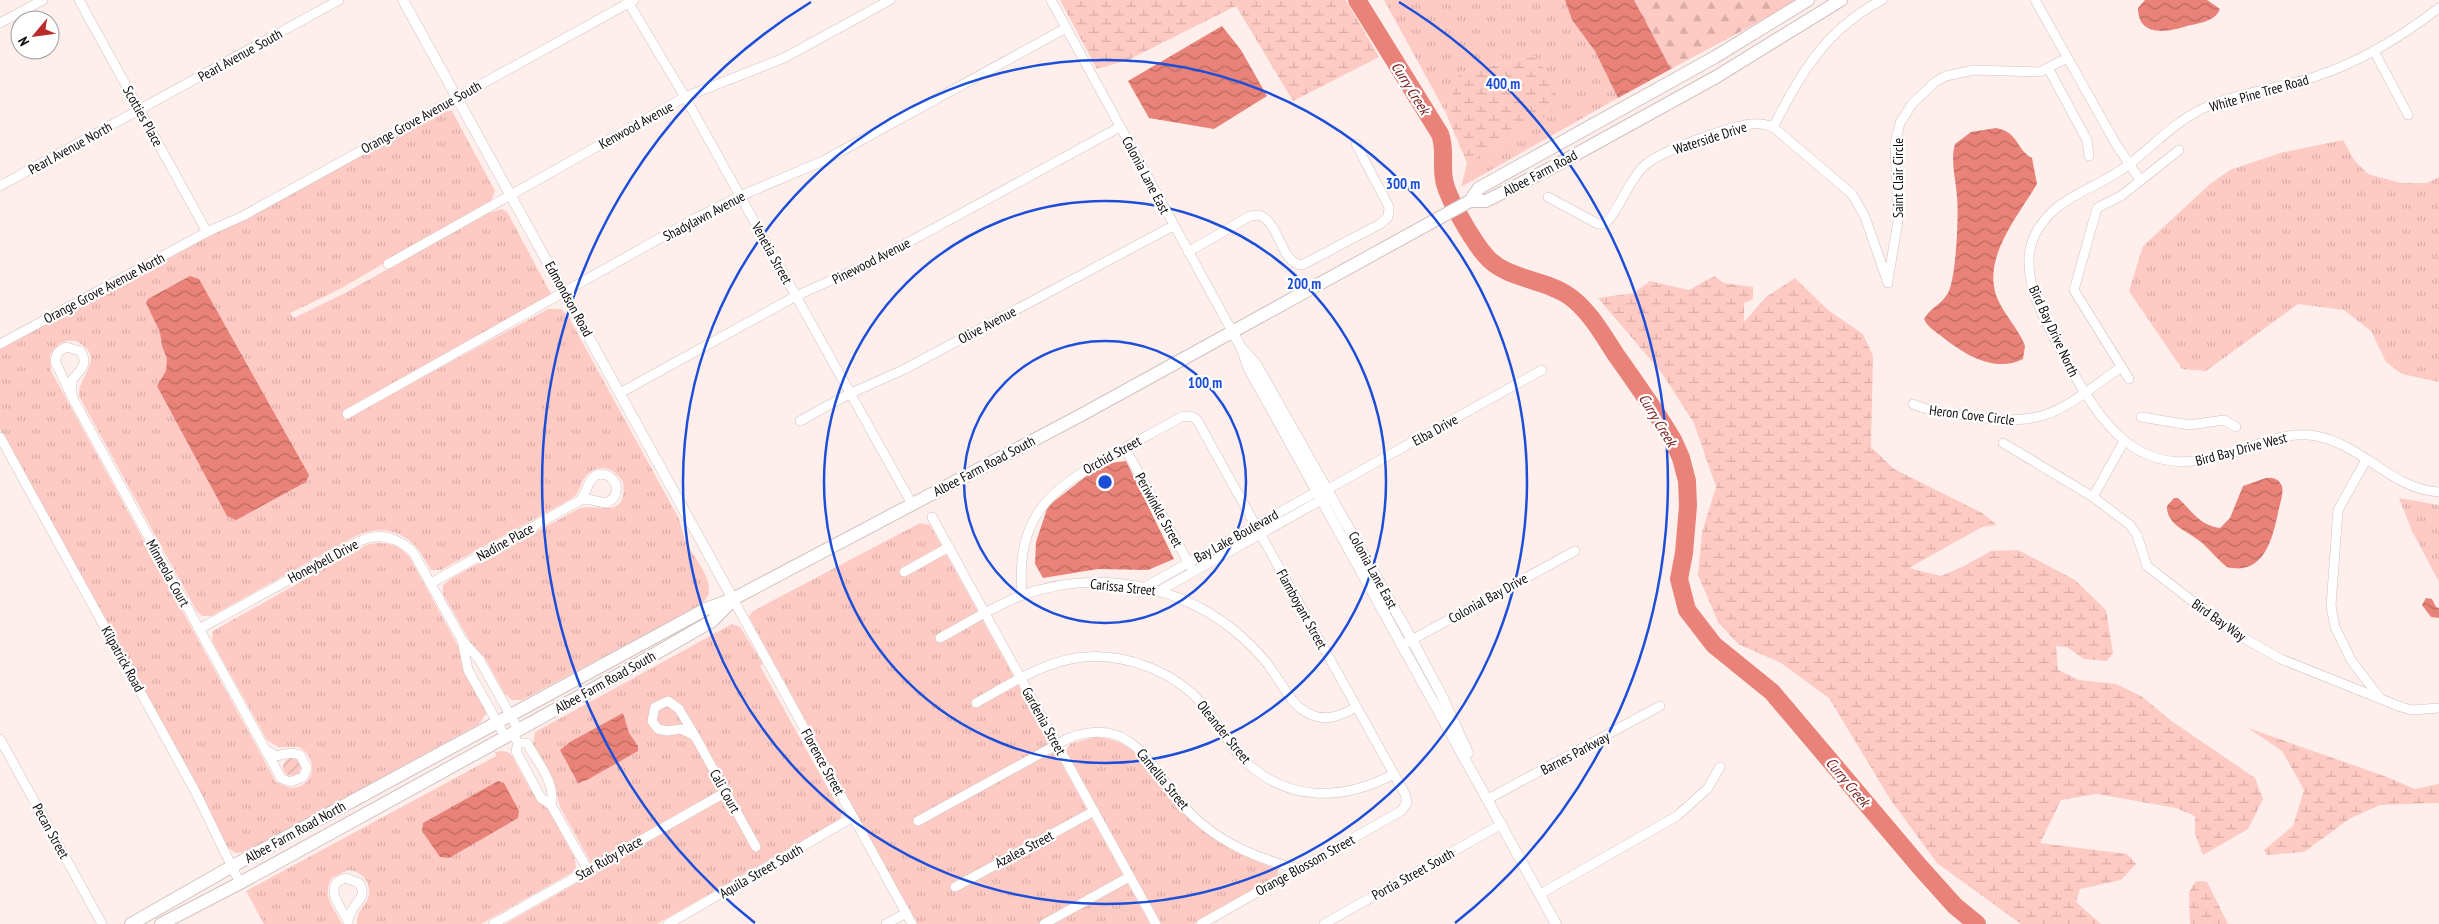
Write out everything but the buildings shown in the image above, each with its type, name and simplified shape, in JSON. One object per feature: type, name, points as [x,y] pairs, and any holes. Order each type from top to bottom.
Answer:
[{"type":"main road","name":"Albee Farm Road","points":[[1232,331],[1429,225],[1470,201],[1479,188],[1714,57],[1808,0]]},
{"type":"main road","name":"Albee Farm Road","points":[[1470,201],[1486,201],[1574,156],[1716,77],[1841,0]]},
{"type":"main road","name":"Albee Farm Road South","points":[[460,742],[706,609],[734,599],[1083,414],[1232,331]]},
{"type":"main road","name":"Albee Farm Road South","points":[[470,757],[514,737],[712,622],[734,599]]},
{"type":"main road","name":"Albee Farm Road North","points":[[131,924],[460,742]]},
{"type":"main road","name":"Albee Farm Road North","points":[[161,924],[470,757]]},
{"type":"street","points":[[0,23],[43,0]]},
{"type":"street","name":"Scotties Place","points":[[79,0],[207,232]]},
{"type":"street","name":"Pearl Avenue South","points":[[140,109],[339,0]]},
{"type":"street","name":"Edmondson Road","points":[[403,0],[734,599]]},
{"type":"street","name":"Kenwood Avenue","points":[[388,264],[685,97],[784,58],[890,0]]},
{"type":"street","name":"Colonia Lane East","points":[[1051,0],[1242,349],[1248,367],[1556,924]]},
{"type":"street","points":[[1773,127],[1796,82],[1813,56],[1850,19],[1882,0]]},
{"type":"street","points":[[2035,0],[2129,165],[2140,180]]},
{"type":"street","name":"Orange Grove Avenue South","points":[[207,232],[243,216],[630,1]]},
{"type":"street","name":"Venetia Street","points":[[630,1],[912,504]]},
{"type":"street","name":"White Pine Tree Road","points":[[2129,165],[2170,128],[2200,110],[2221,102],[2325,74],[2374,51],[2409,30],[2439,8]]},
{"type":"street","name":"Shadylawn Avenue","points":[[347,414],[740,196],[831,157],[1066,28]]},
{"type":"street","points":[[2374,51],[2408,115]]},
{"type":"street","name":"Saint Clair Circle","points":[[1773,127],[1852,194],[1865,217],[1888,283],[1898,221],[1895,143],[1900,123],[1912,104],[1935,82],[1960,72],[2001,70],[2035,72],[2048,68],[2067,58]]},
{"type":"street","points":[[2048,68],[2086,140],[2089,156]]},
{"type":"street","name":"Pearl Avenue North","points":[[0,186],[140,109]]},
{"type":"street","name":"Waterside Drive","points":[[1548,197],[1598,224],[1605,224],[1638,173],[1661,154],[1743,126],[1761,124],[1773,127]]},
{"type":"street","name":"Pinewood Avenue","points":[[620,392],[796,296],[874,261],[1120,127]]},
{"type":"street","points":[[1188,252],[1250,216],[1259,215],[1268,220],[1291,260],[1302,265],[1380,224],[1388,217],[1389,207],[1356,144]]},
{"type":"street","points":[[2129,380],[2074,290],[2097,208],[2121,196],[2179,150]]},
{"type":"street","name":"Bird Bay Drive North","points":[[2124,441],[2105,422],[2060,349],[2036,298],[2029,271],[2031,248],[2040,226],[2055,209],[2129,165]]},
{"type":"street","name":"Olive Avenue","points":[[800,421],[849,394],[905,369],[1173,226]]},
{"type":"street","name":"Orange Grove Avenue North","points":[[0,344],[207,232]]},
{"type":"street","name":"Minneola Court","points":[[72,397],[72,380],[82,369],[84,360],[80,351],[71,347],[62,349],[55,361],[72,397],[265,749],[282,778],[290,782],[303,777],[306,768],[300,755],[291,753],[276,756],[265,749]]},
{"type":"street","name":"Colonia Lane East","points":[[1242,349],[1256,364],[1412,640],[1440,694],[1488,799]]},
{"type":"street","name":"Heron Cove Circle","points":[[1913,404],[1932,411],[2017,421],[2050,415],[2121,367]]},
{"type":"street","name":"Elba Drive","points":[[1328,489],[1542,370]]},
{"type":"street","name":"Orchid Street","points":[[1022,595],[1022,554],[1030,530],[1041,508],[1054,492],[1071,478],[1182,416],[1193,417]]},
{"type":"street","name":"Flamboyant Street","points":[[1193,417],[1200,425],[1261,534],[1405,794],[1407,803]]},
{"type":"street","points":[[2141,417],[2190,425],[2224,420],[2236,427]]},
{"type":"street","name":"Bird Bay Drive West","points":[[2124,441],[2138,450],[2157,458],[2188,463],[2212,460],[2275,438],[2307,435],[2338,442],[2411,486],[2439,492]]},
{"type":"street","name":"Kilpatrick Road","points":[[0,437],[190,782],[240,883]]},
{"type":"street","points":[[2093,498],[2124,441]]},
{"type":"street","name":"Bird Bay Way","points":[[2003,443],[2093,498],[2133,527],[2147,566],[2215,620],[2281,659],[2381,699],[2412,710],[2439,708]]},
{"type":"street","name":"Periwinkle Street","points":[[1125,448],[1194,572]]},
{"type":"street","points":[[2366,460],[2338,510],[2331,606],[2335,627],[2351,660],[2381,699]]},
{"type":"street","name":"Bay Lake Boulevard","points":[[1146,587],[1256,525],[1319,496],[1328,489]]},
{"type":"street","points":[[1161,590],[1261,534],[1319,496]]},
{"type":"street","name":"Nadine Place","points":[[431,583],[579,501]]},
{"type":"street","name":"Gardenia Street","points":[[932,517],[1156,924]]},
{"type":"street","name":"Honeybell Drive","points":[[199,629],[360,541],[375,536],[389,537],[408,547],[417,557],[462,640],[479,659],[510,715],[514,737]]},
{"type":"street","points":[[904,572],[949,547]]},
{"type":"street","name":"Colonial Bay Drive","points":[[1401,646],[1575,551]]},
{"type":"street","name":"Carissa Street","points":[[940,638],[984,613],[1022,595],[1048,588],[1080,583],[1109,583],[1146,587],[1161,590],[1205,610],[1243,638],[1268,664],[1292,700],[1308,713],[1329,718],[1356,707]]},
{"type":"street","name":"Florence Street","points":[[734,599],[912,924]]},
{"type":"street","name":"Honeybell Drive","points":[[462,640],[467,665],[475,682],[497,722],[514,737]]},
{"type":"street","name":"Oleander Street","points":[[976,703],[1021,678],[1054,664],[1077,658],[1109,658],[1144,665],[1183,686],[1204,706],[1245,761],[1266,776],[1287,787],[1309,793],[1343,793],[1369,786],[1394,774]]},
{"type":"street","points":[[475,682],[488,676]]},
{"type":"street","name":"Cali Court","points":[[695,736],[681,729],[668,731],[658,729],[652,721],[654,707],[663,702],[676,705],[695,736],[756,847]]},
{"type":"street","name":"Barnes Parkway","points":[[1488,799],[1660,706]]},
{"type":"street","name":"Camellia Street","points":[[918,821],[1076,735],[1095,732],[1113,734],[1131,742],[1148,757],[1182,804],[1220,838],[1254,856],[1298,869]]},
{"type":"street","points":[[514,737],[527,743],[541,768],[554,796],[551,805]]},
{"type":"street","points":[[514,737],[516,751],[541,798],[551,805],[588,870]]},
{"type":"street","name":"Pecan Street","points":[[0,739],[102,924]]},
{"type":"street","points":[[529,775],[541,768]]},
{"type":"street","points":[[1540,894],[1677,816],[1708,788],[1720,768]]},
{"type":"street","name":"Star Ruby Place","points":[[493,924],[726,792]]},
{"type":"street","name":"Orange Blossom Street","points":[[1201,924],[1401,811],[1407,803]]},
{"type":"street","name":"Azalea Street","points":[[955,886],[1094,811]]},
{"type":"street","name":"Aquila Street South","points":[[668,924],[853,817]]},
{"type":"street","name":"Portia Street South","points":[[1324,924],[1502,824]]},
{"type":"street","points":[[1044,924],[1130,877]]},
{"type":"street","points":[[346,878],[359,882],[362,891],[360,900],[349,912],[348,922],[335,899],[334,890],[338,882],[346,878]]},
{"type":"street","points":[[886,924],[906,912]]},
{"type":"green space","points":[[1060,0],[1346,0],[1379,57],[1293,101],[1236,6],[1128,60],[1097,69]]},
{"type":"green space","points":[[1384,0],[1565,0],[1572,20],[1595,51],[1618,98],[1461,187],[1467,163],[1551,112],[1535,56],[1459,73],[1446,113]]},
{"type":"green space","points":[[1634,0],[1795,0],[1779,11],[1671,69]]},
{"type":"green space","points":[[1535,56],[1555,85],[1552,112],[1467,163],[1446,113],[1459,73]]},
{"type":"green space","points":[[445,111],[452,111],[495,191],[491,201],[340,289],[290,313],[294,318],[343,294],[489,213],[502,209],[507,212],[551,294],[549,297],[343,415],[344,420],[548,309],[561,309],[568,316],[678,517],[685,540],[708,582],[707,598],[700,605],[522,700],[512,700],[505,694],[485,658],[471,643],[443,594],[443,585],[450,579],[578,509],[616,506],[621,502],[623,482],[616,473],[606,468],[601,468],[586,476],[577,494],[571,499],[441,570],[431,570],[418,549],[405,537],[390,531],[373,531],[356,536],[211,616],[202,616],[196,610],[79,396],[79,389],[90,362],[91,356],[88,350],[78,342],[68,341],[59,344],[50,355],[51,371],[276,782],[290,788],[298,787],[305,783],[312,772],[310,758],[299,747],[278,747],[267,740],[212,641],[213,631],[366,545],[390,544],[401,549],[410,558],[458,646],[485,707],[486,714],[479,724],[247,852],[235,853],[225,845],[197,785],[0,429],[0,348]]},
{"type":"green space","points":[[2343,140],[2354,160],[2368,174],[2401,183],[2427,183],[2439,177],[2439,382],[2402,374],[2386,362],[2371,331],[2344,310],[2298,304],[2206,371],[2182,369],[2129,291],[2143,246],[2210,184],[2230,170],[2280,153]]},
{"type":"green space","points":[[1714,276],[1724,283],[1753,287],[1753,299],[1744,303],[1744,322],[1766,297],[1795,278],[1828,310],[1863,334],[1873,356],[1871,447],[1894,469],[1982,513],[1997,525],[1982,527],[1909,568],[1941,576],[1991,551],[2018,550],[2075,580],[2106,610],[2113,653],[2107,661],[2084,659],[2067,647],[2056,646],[2058,670],[2079,680],[2116,684],[2141,696],[2173,722],[2255,778],[2263,799],[2248,829],[2203,855],[2195,834],[2195,816],[2176,808],[2097,794],[2061,800],[2040,843],[2127,854],[2136,864],[2121,880],[2080,889],[2076,902],[2101,924],[2021,924],[1937,863],[1890,799],[1829,698],[1781,663],[1738,644],[1718,622],[1698,575],[1702,532],[1716,487],[1694,423],[1661,372],[1598,298],[1634,293],[1650,281],[1689,290]]},
{"type":"green space","points":[[2399,498],[2439,505],[2439,582],[2412,531]]},
{"type":"green space","points":[[920,523],[930,525],[1150,924],[917,924],[749,617],[753,611]]},
{"type":"green space","points":[[732,624],[740,627],[763,664],[760,666],[842,814],[840,819],[657,924],[505,924],[596,872],[560,807],[555,786],[533,745],[535,732]]},
{"type":"green space","points":[[2248,728],[2387,777],[2415,789],[2439,784],[2439,803],[2380,805],[2349,819],[2304,852],[2267,855],[2264,850],[2293,826],[2304,790],[2282,751]]},
{"type":"green space","points":[[1095,737],[1113,740],[1128,748],[1141,758],[1185,814],[1197,826],[1216,840],[1236,851],[1278,869],[1278,875],[1194,924],[1160,924],[1067,756],[1066,750],[1070,744]]},
{"type":"green space","points":[[495,752],[508,752],[512,756],[530,789],[550,812],[575,859],[576,868],[573,872],[481,924],[357,924],[359,913],[368,898],[369,888],[368,883],[362,876],[348,870],[332,878],[328,890],[332,907],[342,924],[264,924],[246,891],[496,756]]},
{"type":"green space","points":[[288,758],[296,758],[301,763],[299,774],[288,776],[283,771],[283,763]]},
{"type":"green space","points":[[2196,881],[2207,882],[2228,924],[2190,924],[2189,892]]},
{"type":"water","points":[[1565,0],[1634,0],[1671,69],[1618,98],[1595,51],[1572,20]]},
{"type":"water","points":[[2145,0],[2207,0],[2220,9],[2214,17],[2206,21],[2172,30],[2156,31],[2143,24],[2139,18],[2138,8]]},
{"type":"water","points":[[1222,26],[1241,50],[1267,96],[1214,129],[1149,118],[1128,81]]},
{"type":"water","points":[[1996,128],[2009,133],[2027,155],[2032,158],[2037,184],[2012,224],[1997,254],[1994,285],[1998,300],[2025,346],[2023,359],[2001,364],[1990,363],[1968,354],[1933,330],[1924,319],[1948,293],[1953,275],[1958,218],[1953,163],[1955,144],[1971,132]]},
{"type":"water","points":[[190,276],[199,279],[309,475],[306,482],[236,520],[227,516],[157,386],[166,371],[167,359],[162,346],[160,332],[146,303],[148,299]]},
{"type":"water","points":[[1126,461],[1174,559],[1148,570],[1098,569],[1043,578],[1035,564],[1036,542],[1048,506],[1102,464]]},
{"type":"water","points":[[2266,478],[2273,478],[2279,482],[2282,486],[2282,496],[2269,545],[2264,554],[2249,566],[2239,568],[2227,567],[2201,542],[2174,523],[2168,513],[2167,506],[2174,498],[2178,498],[2201,521],[2220,528],[2230,518],[2243,486]]},
{"type":"water","points":[[2426,598],[2432,599],[2436,607],[2439,608],[2439,618],[2431,617],[2422,605]]},
{"type":"water","points":[[623,713],[629,733],[638,746],[638,751],[587,780],[578,783],[560,750],[570,742]]},
{"type":"water","points":[[498,781],[504,783],[519,811],[518,818],[449,858],[440,857],[422,831],[423,823]]},
{"type":"waterway","name":"Curry Creek","points":[[1357,0],[1440,134],[1443,146],[1443,173],[1446,187],[1467,229],[1485,255],[1503,269],[1559,290],[1583,308],[1601,331],[1673,440],[1681,458],[1687,481],[1688,506],[1684,553],[1679,579],[1687,610],[1714,645],[1772,692],[1920,867],[1955,906],[1977,924]]}]
